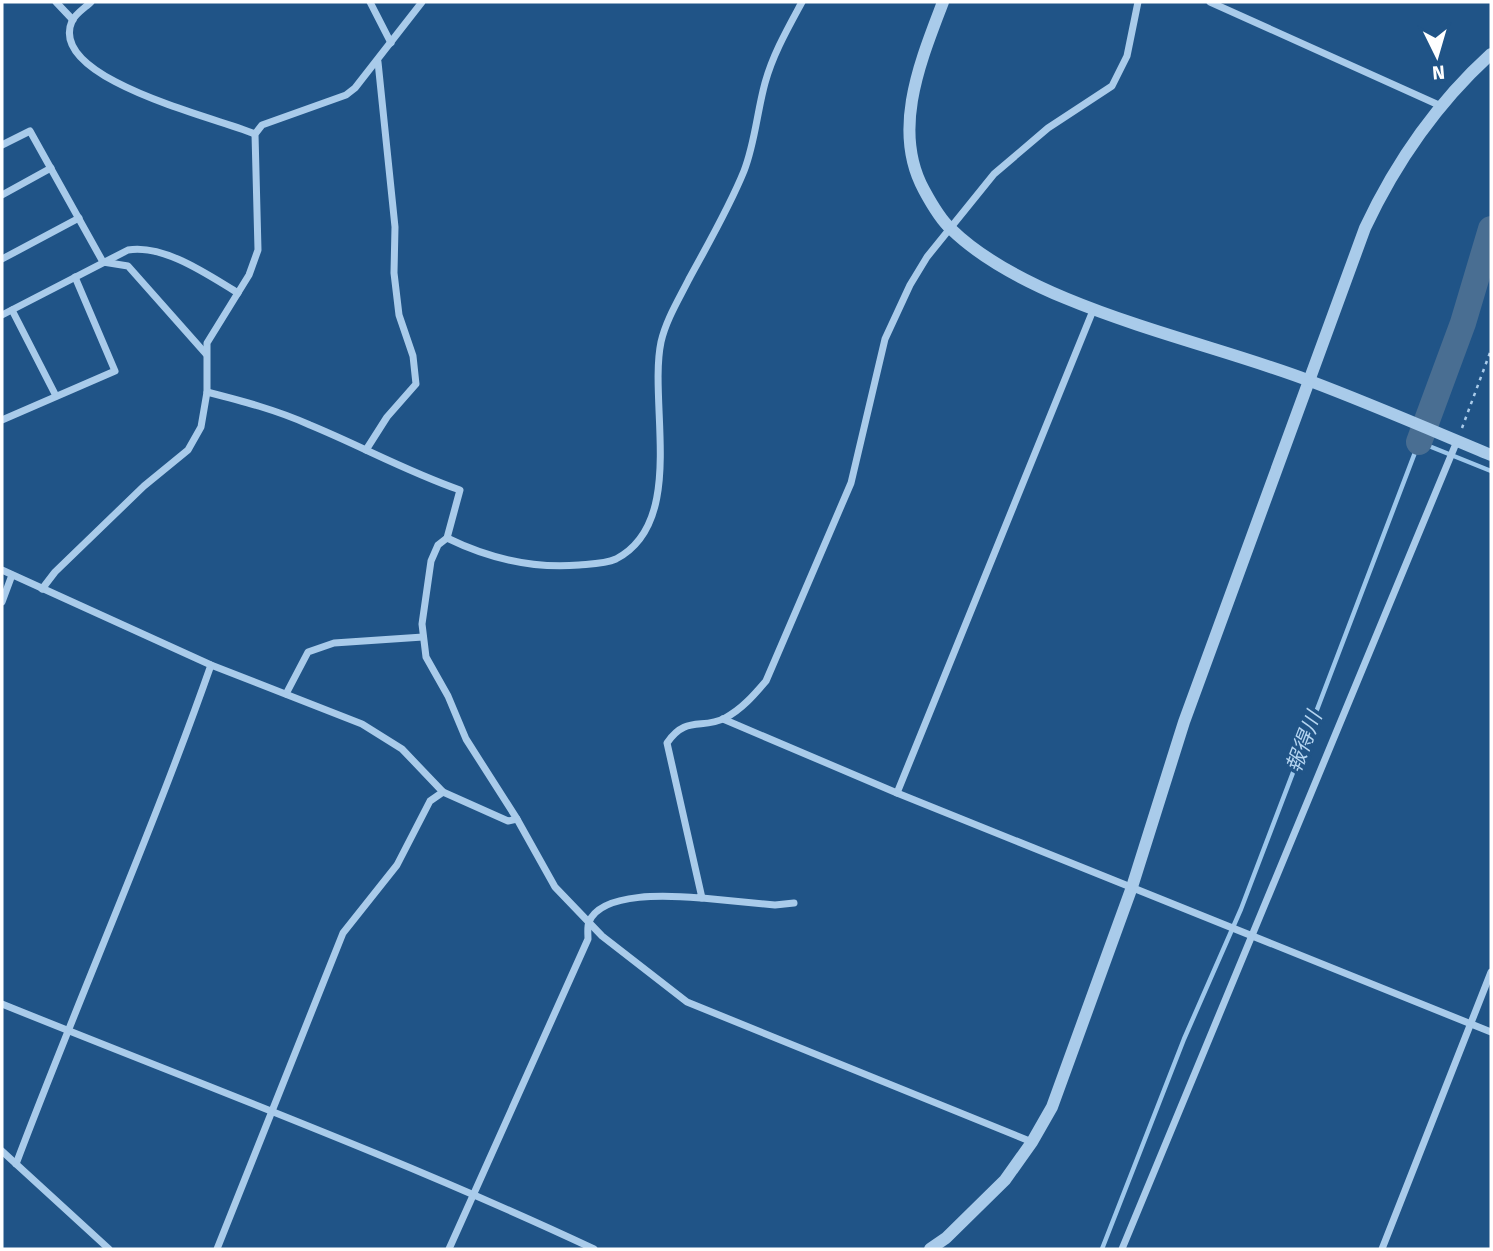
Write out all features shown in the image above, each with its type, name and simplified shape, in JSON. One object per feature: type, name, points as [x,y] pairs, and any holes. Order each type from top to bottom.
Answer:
[{"type":"street","points":[[56,2],[72,20],[73,44],[101,74],[123,88],[255,134]]},
{"type":"street","points":[[72,20],[91,2]]},
{"type":"street","points":[[370,2],[391,43]]},
{"type":"street","points":[[42,589],[55,572],[144,486],[188,450],[201,427],[206,392],[206,354],[214,328],[249,275],[258,250],[255,134],[262,125],[346,94],[378,62],[422,2]]},
{"type":"street","points":[[447,538],[470,549],[511,562],[556,567],[615,559],[639,540],[658,489],[662,455],[658,377],[661,341],[671,314],[745,168],[766,81],[780,42],[802,2]]},
{"type":"street","points":[[943,2],[910,100],[909,121],[914,166],[923,189],[949,229],[980,253],[1027,281],[1094,308],[1308,380],[1491,455]]},
{"type":"street","points":[[702,898],[667,743],[674,733],[689,723],[723,719],[751,700],[766,681],[851,483],[885,339],[910,285],[949,229],[994,174],[1048,128],[1112,86],[1127,56],[1138,2]]},
{"type":"street","points":[[1210,2],[1441,106]]},
{"type":"street","points":[[930,1249],[980,1206],[1005,1180],[1032,1142],[1066,1071],[1132,887],[1184,722],[1349,267],[1385,186],[1441,106],[1491,54]]},
{"type":"street","points":[[366,450],[387,416],[416,384],[413,356],[399,315],[395,287],[395,227],[378,62]]},
{"type":"street","points":[[2,145],[30,131],[103,262]]},
{"type":"street","points":[[2,195],[51,168]]},
{"type":"street","points":[[2,259],[79,218]]},
{"type":"street","points":[[2,315],[103,262],[128,250],[142,247],[160,253],[238,293]]},
{"type":"street","points":[[103,262],[128,266],[206,354]]},
{"type":"street","points":[[2,420],[115,371],[75,277]]},
{"type":"street","points":[[897,793],[1094,308]]},
{"type":"street","points":[[12,310],[56,397]]},
{"type":"street","points":[[206,392],[251,402],[366,450],[420,476],[460,490],[447,538],[438,545],[431,561],[422,624],[426,657],[448,696],[466,739],[517,819],[555,887],[589,922],[687,1002],[1032,1142]]},
{"type":"street","points":[[1122,1249],[1453,439]]},
{"type":"street","points":[[2,570],[211,665],[362,724],[402,749],[443,792],[509,821],[517,819]]},
{"type":"street","points":[[2,602],[12,575]]},
{"type":"street","points":[[286,694],[308,652],[334,643],[424,637]]},
{"type":"street","points":[[16,1164],[66,1030],[182,747],[211,665]]},
{"type":"street","points":[[723,719],[897,793],[1491,1032]]},
{"type":"street","points":[[217,1249],[343,933],[397,865],[430,801],[443,792]]},
{"type":"street","points":[[449,1249],[472,1192],[587,939],[589,922],[596,914],[624,899],[671,894],[775,905],[794,903]]},
{"type":"street","points":[[1382,1249],[1491,972]]},
{"type":"street","points":[[2,1004],[272,1109],[472,1192],[594,1249]]},
{"type":"street","points":[[2,1151],[109,1249]]},
{"type":"path","points":[[1453,439],[1491,350]]},
{"type":"waterway","name":"報得川","points":[[1419,442],[1463,323],[1491,229]]},
{"type":"waterway","name":"報得川","points":[[1102,1249],[1184,1039],[1241,909],[1419,442],[1491,471]]}]
